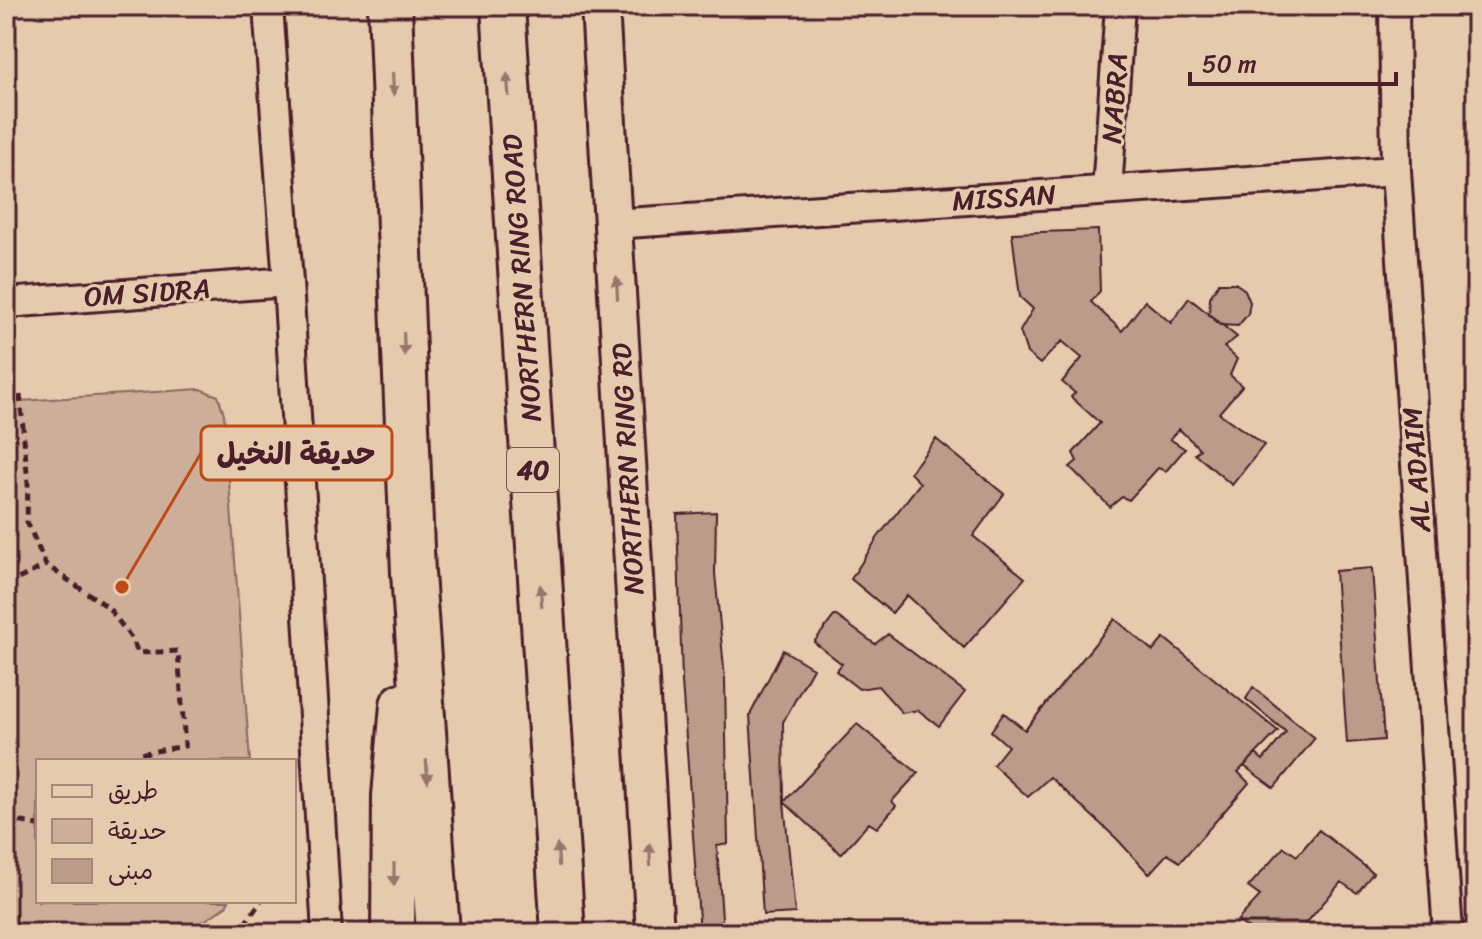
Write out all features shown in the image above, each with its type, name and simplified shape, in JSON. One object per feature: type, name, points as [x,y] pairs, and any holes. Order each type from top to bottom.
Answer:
[{"type":"highway","points":[[390,6],[413,573],[438,933]]},
{"type":"highway","name":"NORTHERN RING ROAD","points":[[503,6],[563,933]]},
{"type":"highway","points":[[393,933],[394,796],[413,573]]},
{"type":"main road","name":"NORTHERN RING RD","points":[[600,6],[655,933]]},
{"type":"street","points":[[268,6],[288,282],[327,933]]},
{"type":"street","name":"NABRA","points":[[1107,190],[1120,6]]},
{"type":"street","name":"AL ADAIM","points":[[1394,6],[1396,171],[1448,933]]},
{"type":"street","name":"MISSAN","points":[[613,224],[1396,171]]},
{"type":"street","name":"OM SIDRA","points":[[6,303],[288,282]]},
{"type":"path","points":[[20,395],[28,483],[27,522],[46,565],[108,607],[132,639],[138,653],[178,651],[185,746],[128,759]]},
{"type":"path","points":[[6,585],[46,565]]},
{"type":"path","points":[[6,819],[36,825]]},
{"type":"path","points":[[233,933],[244,925],[260,903]]},
{"type":"green space","points":[[200,389],[218,396],[224,414],[250,759],[36,759],[36,903],[228,903],[197,926],[169,933],[6,933],[6,402]]},
{"type":"building","points":[[1098,230],[1100,291],[1091,302],[1122,331],[1145,301],[1171,323],[1189,298],[1237,337],[1224,347],[1237,359],[1230,375],[1242,386],[1219,413],[1264,445],[1232,485],[1195,454],[1200,449],[1179,429],[1170,439],[1185,449],[1166,471],[1158,468],[1129,500],[1122,497],[1110,507],[1070,467],[1077,461],[1073,453],[1100,423],[1071,397],[1075,393],[1062,382],[1082,358],[1062,341],[1040,364],[1027,353],[1020,331],[1033,309],[1020,297],[1012,233]]},
{"type":"building","points":[[1219,283],[1235,283],[1245,290],[1250,302],[1248,314],[1238,326],[1220,325],[1209,315],[1210,297]]},
{"type":"building","points":[[936,439],[1004,494],[973,536],[1025,578],[964,648],[907,595],[892,613],[851,579],[878,537],[920,483],[910,473]]},
{"type":"building","points":[[716,512],[715,573],[725,679],[728,844],[717,846],[723,933],[700,933],[682,682],[677,514]]},
{"type":"building","points":[[1372,568],[1384,740],[1347,743],[1335,571]]},
{"type":"building","points":[[835,615],[875,644],[888,634],[965,692],[939,726],[918,710],[902,713],[878,686],[859,689],[836,671],[842,664],[814,642]]},
{"type":"building","points":[[1115,619],[1153,651],[1164,638],[1278,731],[1238,772],[1249,783],[1180,862],[1167,854],[1149,874],[1117,839],[1050,777],[1028,797],[993,765],[1008,746],[991,731],[1004,713],[1025,730]]},
{"type":"building","points":[[783,650],[813,668],[783,722],[784,802],[795,913],[763,915],[750,715]]},
{"type":"building","points":[[1253,687],[1315,738],[1274,788],[1244,766],[1256,754],[1263,760],[1286,732],[1246,699]]},
{"type":"building","points":[[857,724],[918,773],[892,801],[896,806],[877,828],[869,823],[841,854],[784,802]]},
{"type":"building","points":[[1319,830],[1373,873],[1357,893],[1341,882],[1298,933],[1247,933],[1251,930],[1237,921],[1260,896],[1248,887],[1284,847],[1297,856]]},
{"type":"place","name":"حديقة النخيل","points":[[122,587]]}]
